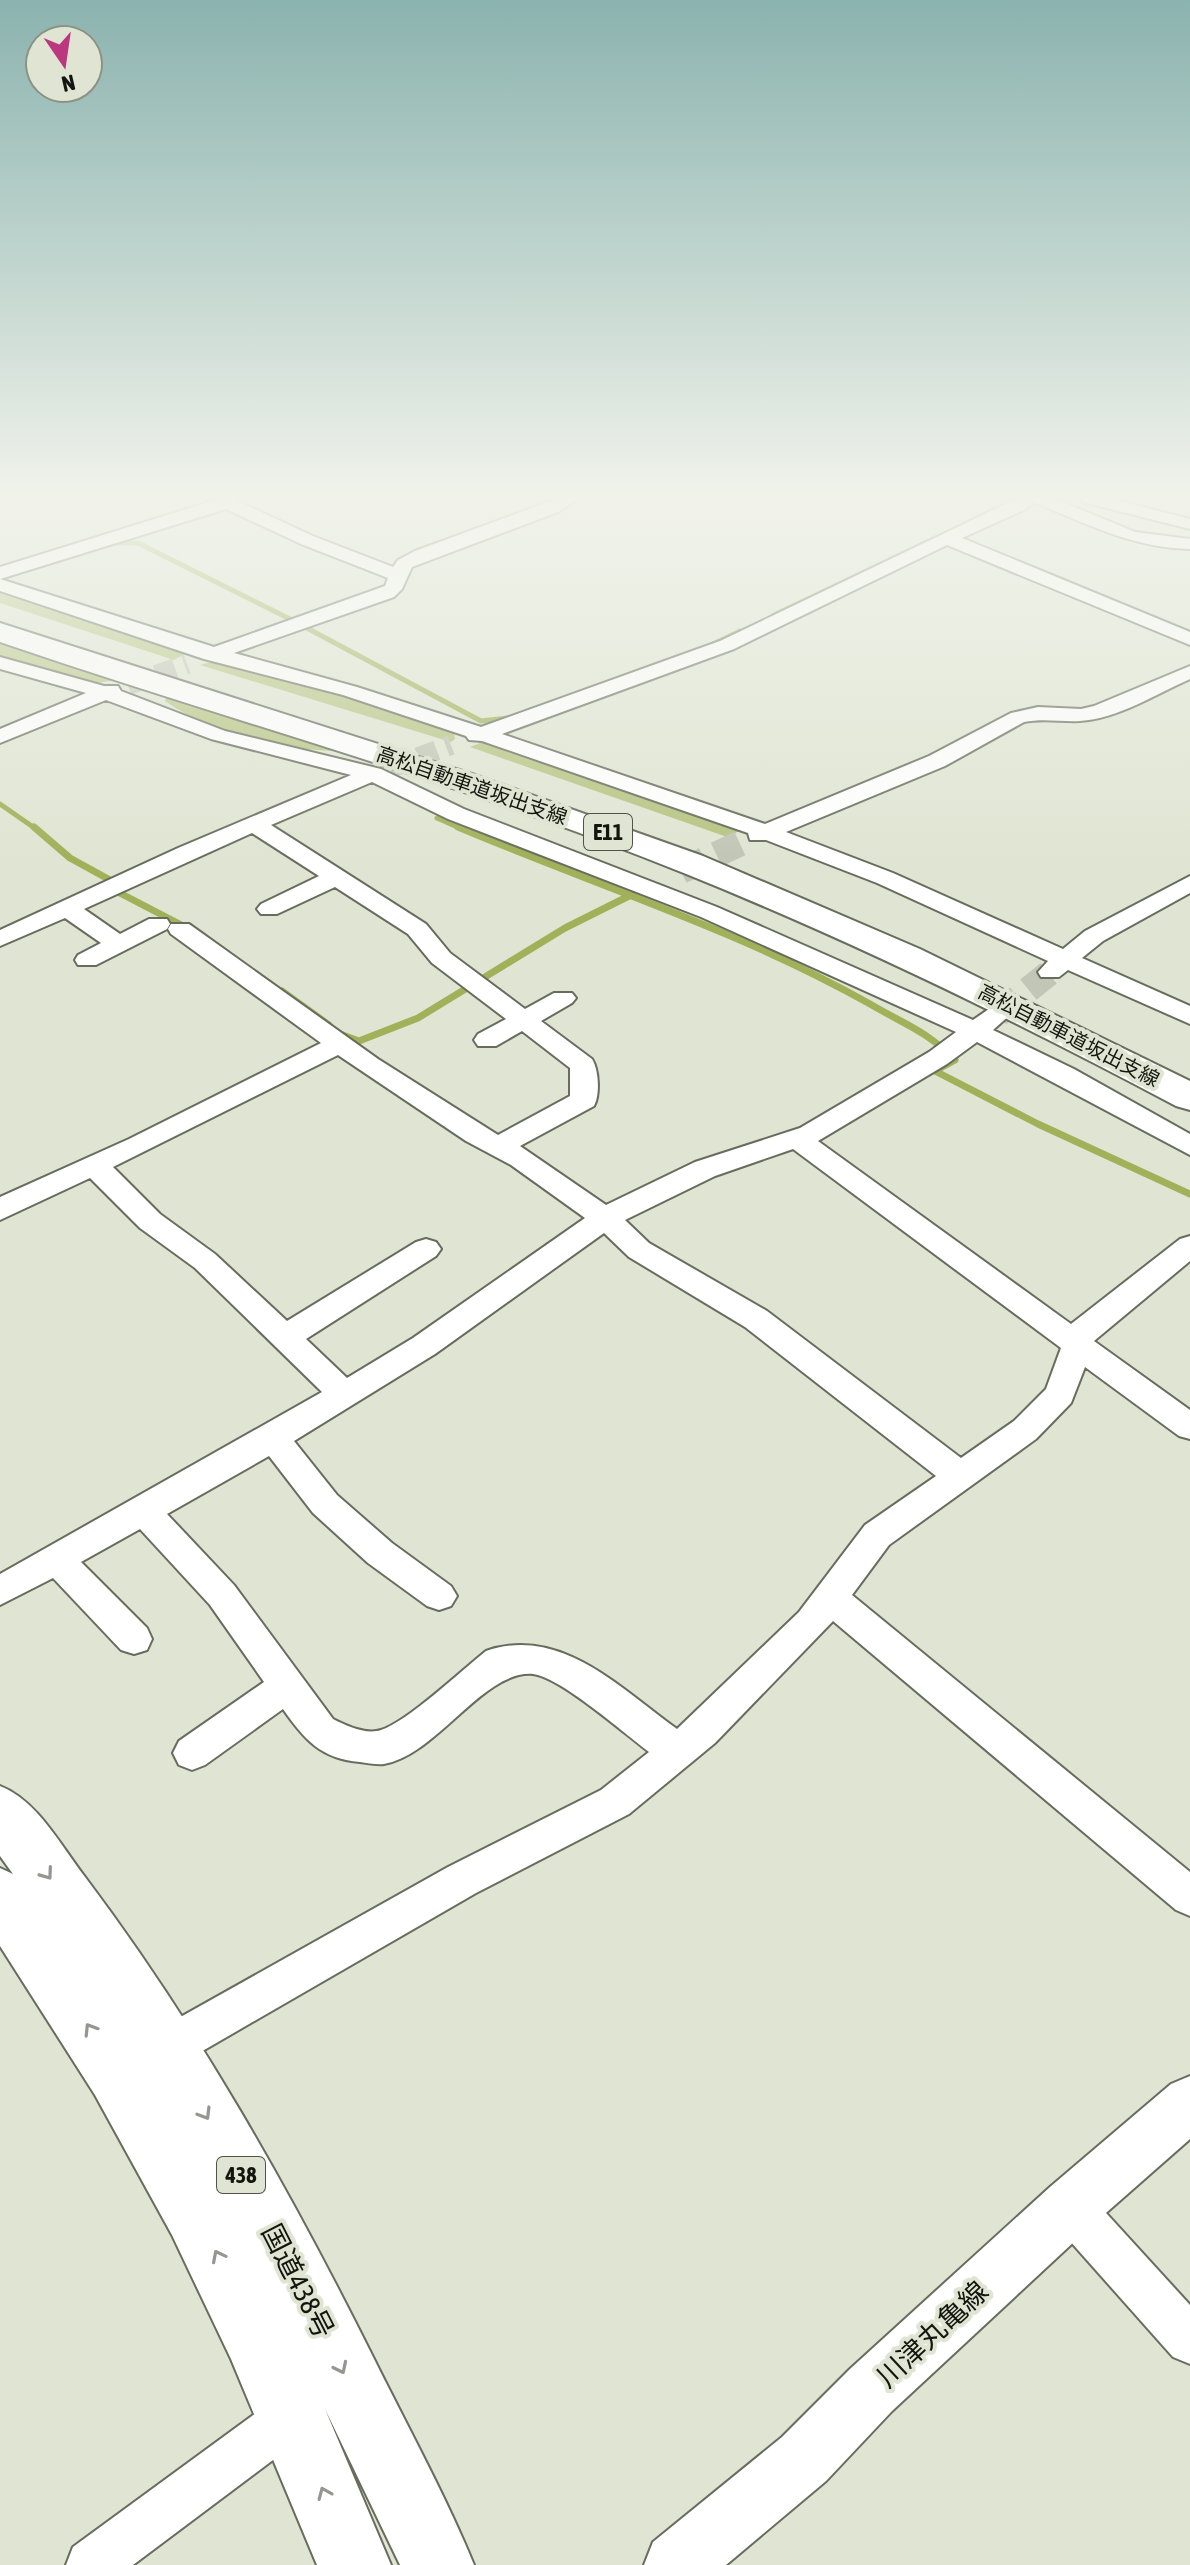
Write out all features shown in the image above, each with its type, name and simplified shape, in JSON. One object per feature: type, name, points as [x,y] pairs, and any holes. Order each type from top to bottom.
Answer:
[{"type":"highway","name":"高松自動車道坂出支線","points":[[8,618],[510,778],[628,819],[874,917],[1051,976],[1190,1071]]},
{"type":"highway","name":"高松自動車道坂出支線","points":[[0,632],[493,791],[715,872],[849,928],[1010,1004],[1190,1097]]},
{"type":"highway","points":[[1051,976],[1190,1063]]},
{"type":"highway","name":"国道438号","points":[[0,1812],[94,1937],[219,2258],[292,2416],[354,2565]]},
{"type":"highway","name":"国道438号","points":[[0,1896],[52,1968],[142,2063],[276,2234],[364,2416],[413,2506],[437,2565]]},
{"type":"main road","name":"川津丸亀線","points":[[676,2565],[804,2459],[871,2390],[1070,2207],[1190,2103]]},
{"type":"street","points":[[101,618],[483,734],[756,836],[885,878],[1051,976],[1190,1016]]},
{"type":"street","points":[[187,664],[317,618]]},
{"type":"street","points":[[451,745],[727,645],[782,618]]},
{"type":"street","points":[[1139,618],[1190,639]]},
{"type":"street","points":[[0,663],[116,688],[218,735],[381,771],[456,814],[648,887],[769,938],[975,1033],[1065,1075],[1190,1146]]},
{"type":"street","points":[[756,836],[937,761],[1018,717],[1038,713],[1081,715],[1100,711],[1190,672]]},
{"type":"street","points":[[0,737],[116,688]]},
{"type":"street","points":[[4,931],[381,771]]},
{"type":"street","points":[[253,824],[417,929],[441,958],[526,1019],[583,1065],[584,1100],[498,1146]]},
{"type":"street","points":[[648,887],[681,871]]},
{"type":"street","points":[[269,909],[336,877]]},
{"type":"street","points":[[1051,976],[1094,936],[1190,883]]},
{"type":"street","points":[[65,907],[118,944]]},
{"type":"street","points":[[87,960],[118,944],[169,927],[476,1135],[521,1158],[605,1218],[639,1250],[756,1319],[960,1476]]},
{"type":"street","points":[[487,1040],[563,998]]},
{"type":"street","points":[[0,1591],[273,1438],[424,1346],[605,1218],[652,1192],[705,1169],[796,1138],[857,1108],[975,1033],[998,1014]]},
{"type":"street","points":[[0,1210],[30,1193],[139,1145],[340,1044]]},
{"type":"street","points":[[796,1138],[1190,1427]]},
{"type":"street","points":[[94,1165],[150,1221],[205,1261],[344,1394]]},
{"type":"street","points":[[142,2063],[462,1880],[615,1802],[702,1731],[812,1622],[877,1535],[1025,1430],[1060,1395],[1082,1331],[1190,1246]]},
{"type":"street","points":[[285,1337],[426,1249]]},
{"type":"street","points":[[273,1438],[325,1504],[380,1553],[439,1596]]},
{"type":"street","points":[[143,1510],[222,1595],[320,1731],[351,1745],[383,1748],[413,1731],[499,1662],[533,1659],[563,1667],[677,1751]]},
{"type":"street","points":[[56,1559],[134,1639]]},
{"type":"street","points":[[831,1598],[906,1664],[1190,1897]]},
{"type":"street","points":[[192,1753],[287,1686]]},
{"type":"street","points":[[1070,2207],[1190,2340]]},
{"type":"street","points":[[91,2565],[292,2416]]},
{"type":"green space","points":[[45,618],[83,618],[186,653],[174,660]]},
{"type":"green space","points":[[0,643],[116,680],[97,683],[0,657]]},
{"type":"green space","points":[[214,661],[233,662],[453,729],[455,739],[451,742],[200,665]]},
{"type":"green space","points":[[166,698],[338,751],[293,748],[248,738],[204,723],[165,701]]},
{"type":"green space","points":[[485,741],[737,825],[739,830],[730,838],[470,747]]},
{"type":"waterway","points":[[287,618],[296,622]]},
{"type":"waterway","points":[[305,627],[481,721],[508,718]]},
{"type":"waterway","points":[[709,646],[740,631]]},
{"type":"waterway","points":[[0,804],[36,829]]},
{"type":"waterway","points":[[437,818],[462,829]]},
{"type":"waterway","points":[[34,827],[70,858],[110,880]]},
{"type":"waterway","points":[[458,827],[630,896]]},
{"type":"waterway","points":[[114,890],[191,930]]},
{"type":"waterway","points":[[340,1034],[359,1041],[418,1018],[565,928],[630,896]]},
{"type":"waterway","points":[[630,896],[770,953],[820,978],[915,1029],[955,1060],[935,1071],[1038,1124],[1190,1194]]},
{"type":"waterway","points":[[282,991],[329,1025]]},
{"type":"tunnel","points":[[128,685],[187,664]]},
{"type":"tunnel","points":[[390,768],[451,745]]},
{"type":"tunnel","points":[[681,871],[745,841]]},
{"type":"tunnel","points":[[998,1014],[1049,973]]}]
